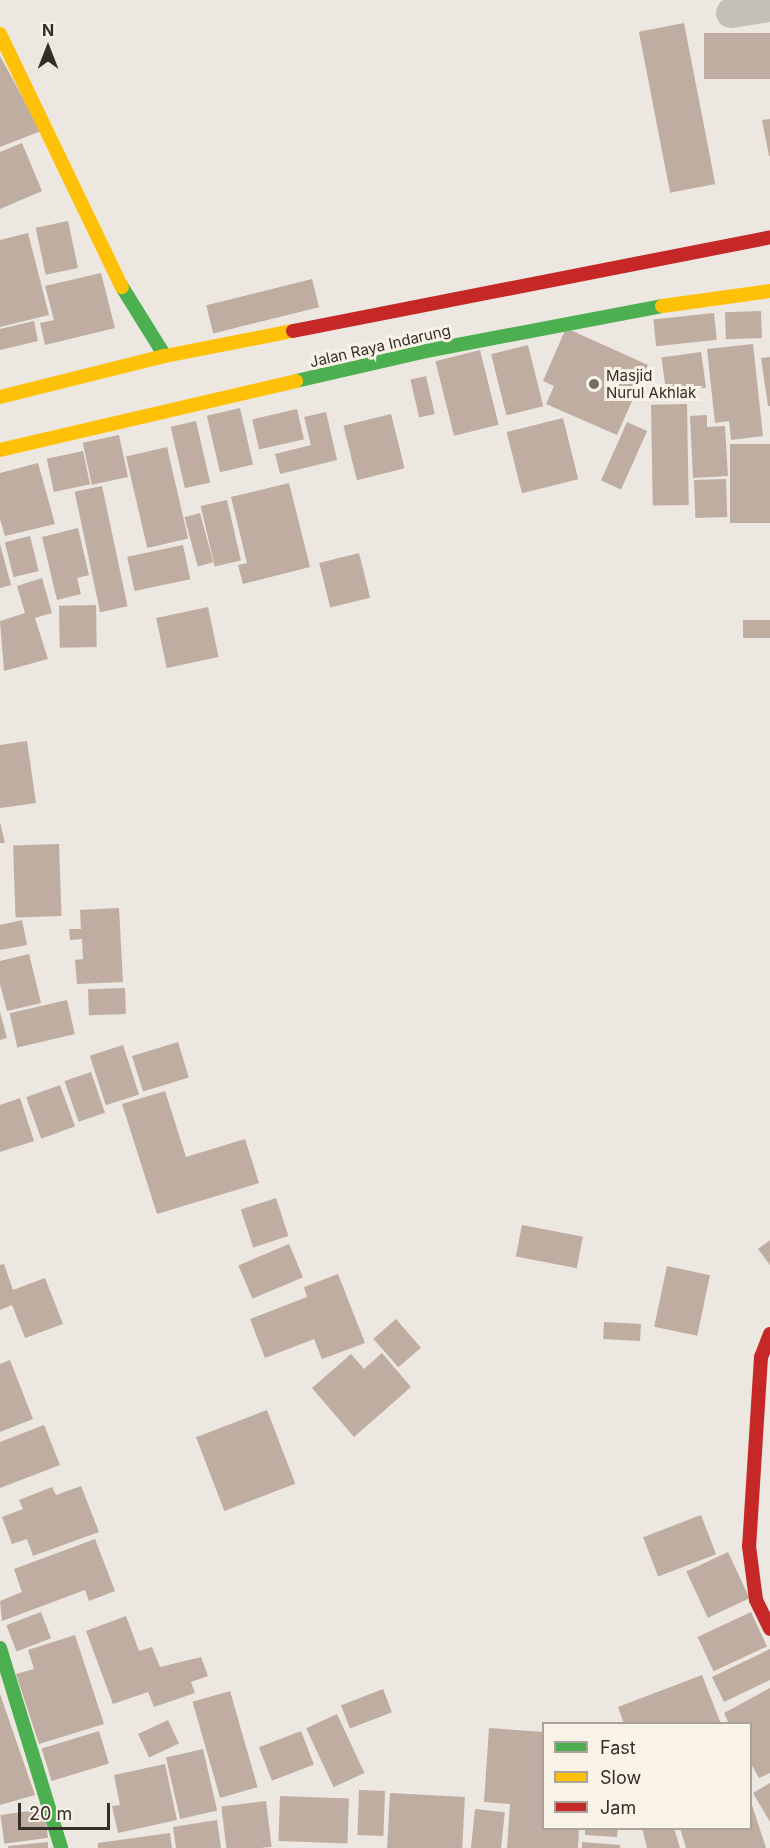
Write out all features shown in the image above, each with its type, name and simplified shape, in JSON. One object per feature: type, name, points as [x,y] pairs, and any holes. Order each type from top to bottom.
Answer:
[{"type":"main road","points":[[0,34],[108,264],[165,356]]},
{"type":"main road","name":"Jalan Raya Indarung","points":[[0,397],[165,356],[656,257],[770,237]]},
{"type":"main road","points":[[656,257],[665,306]]},
{"type":"main road","name":"Jalan Raya Indarung","points":[[0,450],[426,351],[665,306],[770,291]]},
{"type":"main road","points":[[770,1334],[761,1357],[755,1418],[749,1546],[756,1600],[770,1629]]},
{"type":"main road","points":[[0,1648],[61,1848]]},
{"type":"street","points":[[731,14],[770,7]]},
{"type":"building","points":[[684,23],[715,184],[670,193],[639,32]]},
{"type":"building","points":[[704,33],[770,33],[770,79],[704,79]]},
{"type":"building","points":[[0,56],[41,131],[0,147]]},
{"type":"building","points":[[770,119],[770,156],[769,156],[762,120]]},
{"type":"building","points":[[22,143],[42,191],[0,209],[0,152]]},
{"type":"building","points":[[68,221],[78,268],[46,275],[36,228]]},
{"type":"building","points":[[28,233],[49,315],[0,327],[0,240]]},
{"type":"building","points":[[101,273],[115,328],[45,345],[40,323],[54,320],[45,286]]},
{"type":"building","points":[[312,279],[319,307],[213,334],[206,305]]},
{"type":"building","points":[[761,311],[762,338],[726,339],[725,312]]},
{"type":"building","points":[[714,313],[717,340],[656,346],[653,319]]},
{"type":"building","points":[[34,321],[38,341],[0,350],[0,329]]},
{"type":"building","name":"Masjid Nurul Akhlak","points":[[566,328],[648,365],[617,435],[546,404],[554,386],[543,381]]},
{"type":"building","points":[[753,344],[763,436],[731,440],[729,421],[715,423],[707,349]]},
{"type":"building","points":[[528,345],[543,406],[506,415],[491,354]]},
{"type":"building","points":[[480,350],[499,425],[454,436],[435,361]]},
{"type":"building","points":[[701,352],[706,388],[666,393],[661,358]]},
{"type":"building","points":[[770,357],[770,406],[768,406],[761,358]]},
{"type":"building","points":[[426,376],[435,414],[419,418],[410,380]]},
{"type":"building","points":[[687,404],[689,505],[653,506],[651,405]]},
{"type":"building","points":[[240,408],[253,465],[220,472],[207,416]]},
{"type":"building","points":[[297,409],[304,439],[259,450],[252,419]]},
{"type":"building","points":[[326,412],[337,460],[280,474],[275,454],[311,445],[304,417]]},
{"type":"building","points":[[391,414],[405,468],[357,480],[343,426]]},
{"type":"building","points":[[707,415],[707,427],[725,426],[728,476],[693,478],[690,416]]},
{"type":"building","points":[[563,418],[578,479],[522,493],[507,432]]},
{"type":"building","points":[[196,421],[210,482],[185,488],[171,427]]},
{"type":"building","points":[[627,422],[647,431],[621,489],[601,480]]},
{"type":"building","points":[[119,435],[128,477],[92,485],[83,443]]},
{"type":"building","points":[[730,444],[770,444],[770,523],[730,523]]},
{"type":"building","points":[[167,447],[188,539],[147,548],[126,456]]},
{"type":"building","points":[[83,451],[90,484],[54,492],[47,459]]},
{"type":"building","points":[[38,463],[55,524],[5,536],[0,519],[0,473]]},
{"type":"building","points":[[726,479],[727,517],[695,518],[694,480]]},
{"type":"building","points":[[289,483],[310,567],[243,584],[238,565],[247,563],[231,497]]},
{"type":"building","points":[[102,486],[128,606],[100,612],[75,492]]},
{"type":"building","points":[[227,500],[241,560],[215,566],[201,506]]},
{"type":"building","points":[[200,513],[213,562],[198,566],[185,517]]},
{"type":"building","points":[[78,528],[89,575],[77,578],[81,594],[57,600],[42,537]]},
{"type":"building","points":[[30,536],[39,571],[13,577],[5,542]]},
{"type":"building","points":[[0,544],[11,585],[0,588]]},
{"type":"building","points":[[183,545],[190,579],[135,591],[127,557]]},
{"type":"building","points":[[359,553],[370,598],[330,608],[319,563]]},
{"type":"building","points":[[42,578],[52,613],[35,618],[48,659],[4,671],[0,621],[25,613],[17,586]]},
{"type":"building","points":[[96,605],[97,647],[60,648],[59,606]]},
{"type":"building","points":[[208,607],[219,657],[167,668],[156,618]]},
{"type":"building","points":[[743,620],[770,620],[770,638],[743,638]]},
{"type":"building","points":[[27,741],[36,803],[0,808],[0,745]]},
{"type":"building","points":[[0,822],[5,843],[0,843]]},
{"type":"building","points":[[59,844],[62,916],[16,918],[13,846]]},
{"type":"building","points":[[119,908],[123,982],[77,984],[75,960],[83,959],[82,939],[70,940],[69,929],[81,929],[80,910]]},
{"type":"building","points":[[22,920],[27,945],[0,950],[0,925]]},
{"type":"building","points":[[29,954],[41,1003],[7,1011],[0,984],[0,961]]},
{"type":"building","points":[[125,988],[126,1014],[89,1015],[88,989]]},
{"type":"building","points":[[67,1000],[75,1034],[17,1047],[10,1013]]},
{"type":"building","points":[[0,1012],[7,1038],[0,1040]]},
{"type":"building","points":[[178,1042],[189,1077],[143,1091],[132,1056]]},
{"type":"building","points":[[123,1045],[139,1094],[106,1105],[90,1056]]},
{"type":"building","points":[[91,1072],[105,1113],[79,1122],[65,1081]]},
{"type":"building","points":[[60,1085],[75,1126],[41,1139],[26,1097]]},
{"type":"building","points":[[165,1091],[186,1157],[245,1139],[259,1183],[157,1214],[122,1104]]},
{"type":"building","points":[[20,1098],[34,1141],[0,1152],[0,1105]]},
{"type":"building","points":[[276,1198],[288,1236],[253,1247],[241,1209]]},
{"type":"building","points":[[522,1225],[583,1237],[577,1268],[516,1256]]},
{"type":"building","points":[[770,1240],[770,1265],[758,1249]]},
{"type":"building","points":[[289,1244],[303,1277],[252,1299],[238,1265]]},
{"type":"building","points":[[4,1264],[13,1290],[45,1278],[63,1324],[25,1338],[12,1305],[0,1310],[0,1265]]},
{"type":"building","points":[[667,1266],[710,1275],[697,1336],[654,1327]]},
{"type":"building","points":[[338,1274],[365,1343],[322,1359],[314,1339],[265,1358],[250,1319],[307,1297],[304,1287]]},
{"type":"building","points":[[396,1319],[421,1348],[398,1367],[373,1339]]},
{"type":"building","points":[[604,1322],[641,1324],[640,1341],[603,1339]]},
{"type":"building","points":[[382,1353],[411,1387],[354,1437],[312,1388],[351,1354],[364,1369]]},
{"type":"building","points":[[10,1360],[33,1419],[0,1432],[0,1364]]},
{"type":"building","points":[[267,1410],[295,1484],[224,1511],[196,1437]]},
{"type":"building","points":[[44,1425],[60,1465],[0,1488],[0,1442]]},
{"type":"building","points":[[81,1486],[99,1532],[33,1556],[27,1539],[12,1544],[2,1517],[23,1509],[19,1500],[52,1487],[56,1495]]},
{"type":"building","points":[[701,1515],[716,1554],[658,1576],[643,1537]]},
{"type":"building","points":[[95,1539],[115,1591],[89,1601],[85,1590],[2,1621],[0,1601],[22,1592],[14,1569]]},
{"type":"building","points":[[728,1552],[750,1598],[708,1618],[686,1571]]},
{"type":"building","points":[[41,1612],[51,1638],[16,1651],[6,1625]]},
{"type":"building","points":[[751,1612],[767,1646],[714,1671],[698,1637]]},
{"type":"building","points":[[126,1616],[139,1651],[152,1647],[160,1667],[201,1657],[208,1676],[191,1682],[195,1693],[154,1707],[148,1692],[113,1704],[86,1631]]},
{"type":"building","points":[[75,1635],[104,1724],[39,1744],[16,1674],[34,1669],[28,1650]]},
{"type":"building","points":[[770,1649],[770,1680],[724,1702],[712,1677]]},
{"type":"building","points":[[702,1675],[720,1722],[623,1722],[618,1707]]},
{"type":"building","points":[[770,1688],[770,1773],[759,1778],[752,1766],[752,1722],[728,1722],[724,1713]]},
{"type":"building","points":[[383,1689],[392,1712],[350,1728],[341,1705]]},
{"type":"building","points":[[230,1691],[258,1787],[220,1798],[193,1702]]},
{"type":"building","points":[[0,1694],[35,1795],[0,1805]]},
{"type":"building","points":[[337,1714],[364,1773],[334,1787],[306,1728]]},
{"type":"building","points":[[168,1720],[179,1744],[149,1758],[138,1734]]},
{"type":"building","points":[[489,1728],[542,1732],[542,1830],[579,1830],[578,1848],[507,1848],[510,1804],[484,1802]]},
{"type":"building","points":[[99,1731],[109,1764],[52,1781],[42,1749]]},
{"type":"building","points":[[301,1731],[314,1765],[272,1781],[259,1747]]},
{"type":"building","points":[[203,1749],[217,1810],[180,1819],[166,1758]]},
{"type":"building","points":[[165,1764],[177,1820],[118,1833],[112,1806],[120,1805],[114,1775]]},
{"type":"building","points":[[770,1783],[770,1822],[753,1793]]},
{"type":"building","points":[[359,1790],[385,1791],[383,1836],[357,1835]]},
{"type":"building","points":[[390,1793],[465,1797],[462,1848],[387,1848]]},
{"type":"building","points":[[280,1796],[349,1798],[347,1843],[278,1841]]},
{"type":"building","points":[[266,1801],[272,1847],[226,1848],[221,1806]]},
{"type":"building","points":[[752,1805],[766,1848],[686,1848],[681,1830],[752,1830]]},
{"type":"building","points":[[44,1809],[48,1838],[4,1844],[0,1815]]},
{"type":"building","points":[[475,1809],[505,1812],[501,1848],[471,1848]]},
{"type":"building","points":[[217,1820],[221,1848],[176,1848],[173,1827]]},
{"type":"building","points":[[585,1830],[618,1830],[617,1837],[585,1835]]},
{"type":"building","points":[[642,1830],[675,1830],[680,1848],[647,1848]]},
{"type":"building","points":[[170,1833],[172,1848],[98,1848],[98,1843]]},
{"type":"building","points":[[48,1842],[48,1848],[8,1848],[8,1846]]},
{"type":"building","points":[[582,1842],[620,1845],[620,1848],[582,1848]]},
{"type":"traffic: fast","points":[[122,287],[165,356]]},
{"type":"traffic: fast","points":[[296,381],[426,351],[662,306]]},
{"type":"traffic: fast","points":[[0,1648],[61,1848]]},
{"type":"traffic: slow","points":[[0,34],[122,287]]},
{"type":"traffic: slow","points":[[662,306],[770,291]]},
{"type":"traffic: slow","points":[[0,397],[165,356],[293,331]]},
{"type":"traffic: slow","points":[[0,450],[296,381]]},
{"type":"traffic: jam","points":[[293,331],[770,237]]},
{"type":"traffic: jam","points":[[770,1334],[761,1357],[749,1546],[756,1600],[770,1629]]},
{"type":"place","name":"Masjid Nurul Akhlak","points":[[594,384]]}]
